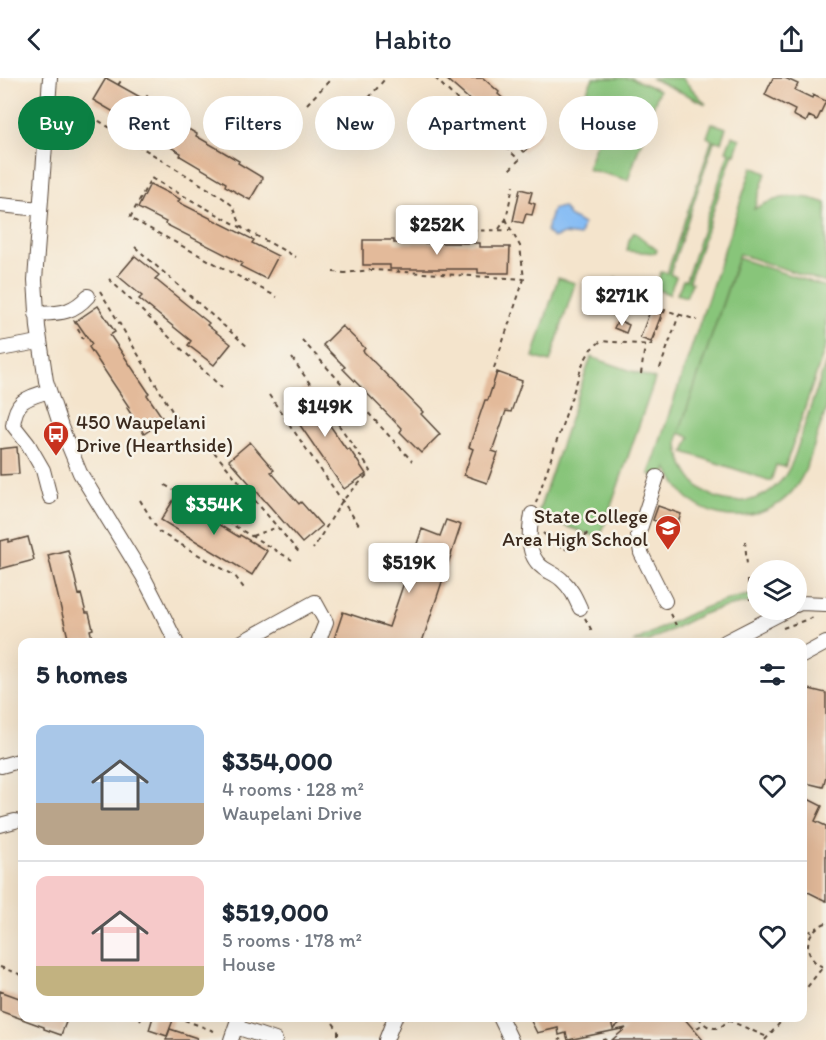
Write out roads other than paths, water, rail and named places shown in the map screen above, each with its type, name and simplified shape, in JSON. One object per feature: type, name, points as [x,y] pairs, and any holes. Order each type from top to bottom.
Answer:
[{"type":"street","points":[[50,78],[35,280],[39,342],[49,391],[80,473],[158,604],[174,638]]},
{"type":"street","points":[[0,205],[40,209]]},
{"type":"street","points":[[36,314],[58,314],[70,310],[94,293]]},
{"type":"street","points":[[0,349],[39,342]]},
{"type":"street","points":[[49,391],[24,399],[15,413],[13,425],[28,444],[43,470],[50,497]]},
{"type":"street","points":[[657,477],[638,535],[641,553],[666,605]]},
{"type":"street","points":[[532,519],[530,545],[534,556],[542,567],[567,584],[581,610]]},
{"type":"street","points":[[250,638],[315,602],[326,622],[320,638]]},
{"type":"street","points":[[807,605],[823,610]]},
{"type":"street","points":[[733,638],[768,620]]},
{"type":"street","points":[[807,653],[826,643]]},
{"type":"street","points":[[1,766],[18,761]]},
{"type":"street","points":[[0,825],[15,821]]},
{"type":"street","points":[[387,1040],[393,1022]]},
{"type":"street","points":[[503,1022],[512,1040]]},
{"type":"street","points":[[235,1028],[275,1040]]},
{"type":"water","points":[[563,207],[569,216],[583,224],[580,236],[564,234],[553,238],[546,231],[553,209]]},
{"type":"place","name":"450 Waupelani Drive (Hearthside)","points":[[56,457]]},
{"type":"place","name":"State College Area High School","points":[[668,551]]}]
